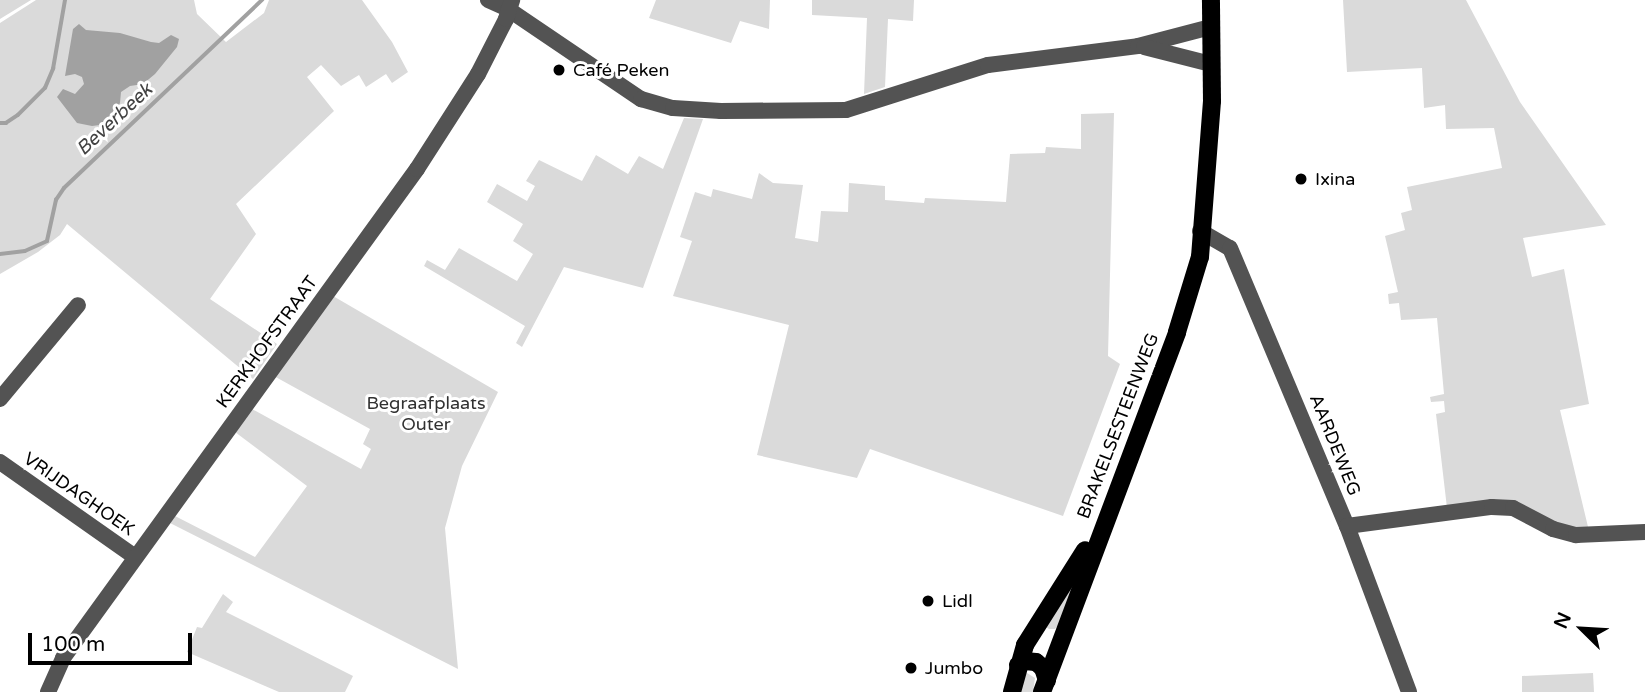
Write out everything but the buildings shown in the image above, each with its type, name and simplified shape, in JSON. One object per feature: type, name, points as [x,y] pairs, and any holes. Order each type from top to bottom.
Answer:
[{"type":"main road","name":"BRAKELSESTEENWEG","points":[[1045,686],[1093,550],[1177,332],[1200,257],[1200,231],[1210,142],[1210,0]]},
{"type":"main road","name":"BRAKELSESTEENWEG","points":[[1012,692],[1018,665],[1038,623],[1079,562],[1101,517],[1155,374],[1185,270],[1200,231]]},
{"type":"main road","points":[[1038,623],[1040,636],[1046,641],[1058,641],[1065,634]]},
{"type":"main road","name":"BRAKELSESTEENWEG","points":[[1018,665],[1024,661],[1036,662],[1043,668],[1045,686]]},
{"type":"street","points":[[488,0],[510,4],[513,16],[641,99],[673,108],[709,110],[846,110],[988,65],[1138,46],[1211,27]]},
{"type":"street","name":"KERKHOFSTRAAT","points":[[48,692],[63,658],[417,169],[478,74],[506,19],[510,4]]},
{"type":"street","points":[[1138,46],[1211,64]]},
{"type":"street","name":"AARDEWEG","points":[[1200,231],[1230,248],[1347,526],[1409,692]]},
{"type":"street","points":[[0,399],[78,305]]},
{"type":"street","name":"VRIJDAGHOEK","points":[[0,462],[135,557]]},
{"type":"street","points":[[1347,526],[1492,507],[1513,509],[1553,529],[1576,535],[1645,532]]},
{"type":"green space","points":[[0,0],[31,0],[0,19]]},
{"type":"green space","points":[[36,0],[194,0],[197,14],[226,42],[264,13],[269,0],[362,0],[392,42],[408,72],[392,83],[386,74],[366,87],[359,75],[341,86],[321,65],[307,77],[334,111],[236,204],[256,234],[210,299],[277,344],[253,379],[67,224],[60,235],[38,252],[0,274],[0,23]]},
{"type":"green space","points":[[656,0],[770,0],[769,29],[740,21],[731,43],[649,18]]},
{"type":"green space","points":[[812,0],[914,0],[913,21],[888,19],[885,87],[864,94],[867,18],[812,15]]},
{"type":"green space","points":[[1343,0],[1466,0],[1520,102],[1606,225],[1523,238],[1532,277],[1564,269],[1589,404],[1560,410],[1589,531],[1575,531],[1536,515],[1447,508],[1436,414],[1445,412],[1444,401],[1431,402],[1430,397],[1444,394],[1437,318],[1401,320],[1399,303],[1389,304],[1388,294],[1398,292],[1385,236],[1405,230],[1401,213],[1412,210],[1407,187],[1502,168],[1494,128],[1446,129],[1445,105],[1424,108],[1422,68],[1347,72]]},
{"type":"green space","points":[[1114,113],[1108,356],[1120,364],[1063,516],[870,449],[857,478],[757,455],[789,325],[673,296],[692,241],[680,237],[695,192],[711,197],[713,189],[752,199],[759,173],[773,183],[803,185],[795,238],[818,242],[821,211],[848,212],[849,183],[885,186],[885,200],[924,203],[925,198],[1006,202],[1010,154],[1045,153],[1046,147],[1081,149],[1081,114]]},
{"type":"green space","points":[[684,118],[703,119],[643,288],[564,267],[522,347],[516,343],[525,326],[424,266],[427,260],[445,270],[459,248],[517,281],[533,254],[513,241],[523,224],[487,202],[497,184],[527,201],[535,186],[526,181],[539,160],[582,181],[596,155],[628,174],[639,156],[663,169]]},
{"type":"green space","name":"Begraafplaats Outer","points":[[333,296],[498,392],[462,466],[445,528],[458,669],[170,523],[175,516],[255,557],[307,486],[235,432],[252,409],[361,469],[371,449],[363,444],[370,429],[272,375]]},
{"type":"green space","points":[[1081,568],[1062,621],[1055,629],[1049,629],[1046,627]]},
{"type":"green space","points":[[223,594],[233,602],[226,612],[353,676],[345,692],[279,692],[187,652],[197,627],[202,628]]},
{"type":"green space","points":[[1027,673],[1035,678],[1033,692],[1017,692],[1022,676]]},
{"type":"green space","points":[[1593,673],[1594,692],[1522,692],[1522,676]]},
{"type":"shaded area","points":[[79,24],[86,30],[120,33],[151,42],[159,43],[171,35],[179,39],[177,47],[155,74],[143,84],[130,86],[121,92],[120,103],[108,124],[92,126],[77,123],[57,97],[63,89],[75,94],[84,84],[82,77],[75,74],[65,76],[73,29]]},
{"type":"waterway","points":[[0,123],[6,123],[18,115],[45,88],[53,69],[65,0]]},
{"type":"waterway","name":"Beverbeek","points":[[0,254],[25,251],[47,241],[56,200],[64,188],[262,0]]},
{"type":"place","name":"Café Peken","points":[[559,70]]},
{"type":"place","name":"Ixina","points":[[1301,179]]},
{"type":"place","name":"Lidl","points":[[928,601]]},
{"type":"place","name":"Jumbo","points":[[911,668]]}]
